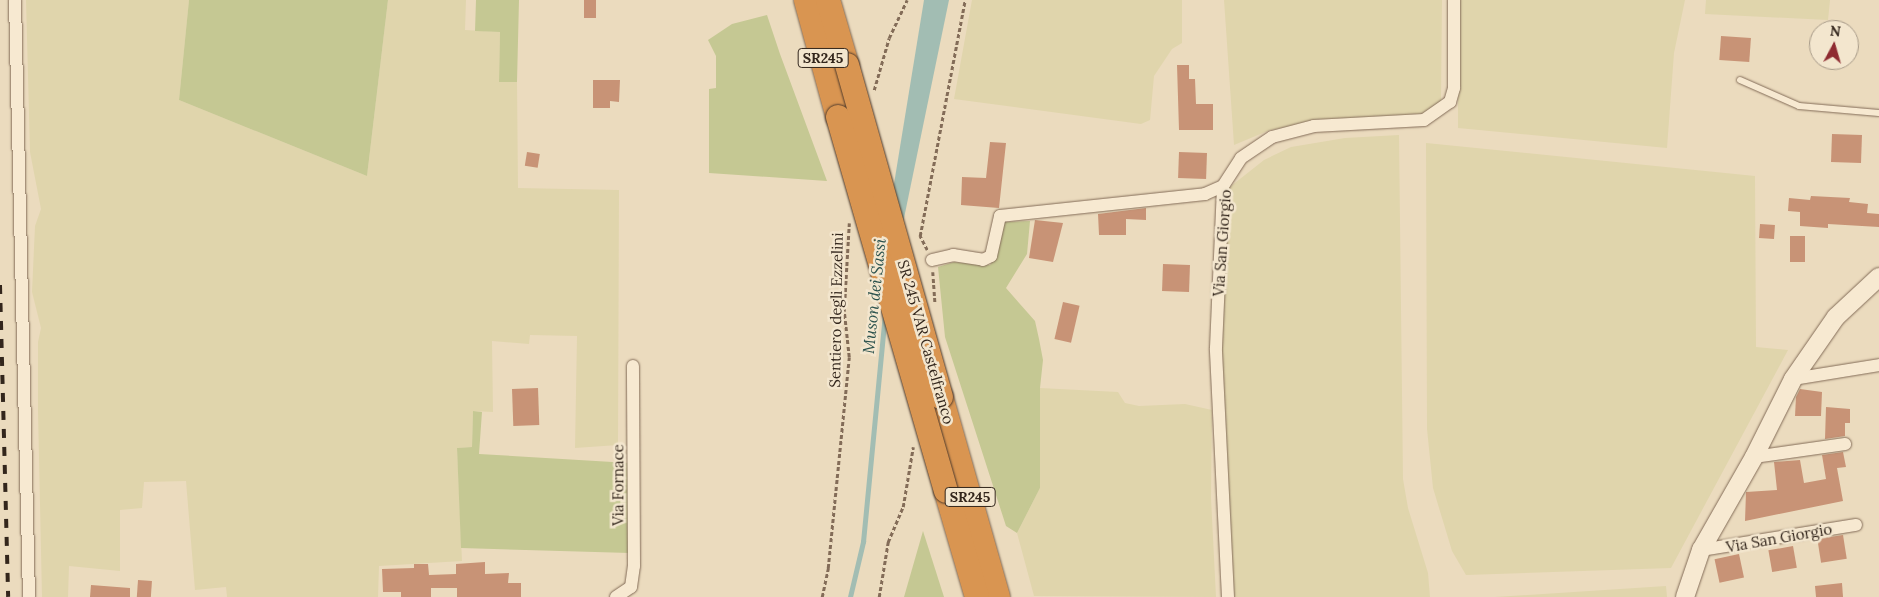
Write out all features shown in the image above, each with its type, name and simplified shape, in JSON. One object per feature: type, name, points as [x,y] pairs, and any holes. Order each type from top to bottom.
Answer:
[{"type":"highway","name":"SR 245 VAR Castelfranco","points":[[806,0],[977,597]]},
{"type":"highway","name":"SR 245 VAR Castelfranco","points":[[828,0],[998,597]]},
{"type":"street","points":[[15,0],[29,597]]},
{"type":"street","name":"Via San Giorgio","points":[[1228,597],[1216,348],[1223,186],[1241,158],[1272,137],[1314,126],[1424,120],[1450,102],[1454,88],[1454,0]]},
{"type":"street","points":[[932,260],[953,255],[983,260],[991,256],[1000,216],[1205,194],[1223,186]]},
{"type":"street","name":"Via San Giorgio","points":[[1685,597],[1701,550],[1754,457],[1793,379],[1836,317],[1879,277]]},
{"type":"street","points":[[1793,379],[1879,365]]},
{"type":"street","name":"Via Fornace","points":[[616,597],[631,587],[634,566],[633,366]]},
{"type":"street","points":[[1754,457],[1845,444]]},
{"type":"street","name":"Via San Giorgio","points":[[1701,550],[1856,525]]},
{"type":"lane","points":[[1740,80],[1799,106],[1879,113]]},
{"type":"path","points":[[873,95],[889,38],[907,0]]},
{"type":"path","name":"Sentiero degli Ezzelini","points":[[822,597],[828,568],[849,356],[844,311],[846,236],[850,217]]},
{"type":"shaded area","points":[[26,0],[189,0],[179,100],[367,176],[388,0],[466,0],[465,30],[500,32],[499,82],[517,82],[518,188],[619,190],[618,445],[575,448],[577,336],[530,335],[529,344],[492,341],[493,412],[473,411],[472,447],[457,448],[462,561],[379,566],[378,597],[227,597],[226,587],[195,590],[186,481],[144,482],[142,508],[120,510],[120,571],[69,566],[68,597],[42,597],[38,411],[38,342],[41,328],[32,292],[35,226],[41,209],[30,152]]},
{"type":"shaded area","points":[[924,0],[949,0],[903,223],[893,190]]},
{"type":"shaded area","points":[[972,0],[1182,0],[1182,43],[1172,49],[1154,76],[1150,120],[1141,124],[954,99]]},
{"type":"shaded area","points":[[1224,0],[1442,0],[1441,101],[1428,115],[1314,122],[1270,130],[1234,145]]},
{"type":"shaded area","points":[[1458,0],[1685,0],[1674,53],[1667,148],[1458,128]]},
{"type":"shaded area","points":[[1706,0],[1830,0],[1828,20],[1705,14]]},
{"type":"shaded area","points":[[1399,135],[1403,479],[1408,508],[1428,573],[1430,597],[1231,597],[1221,378],[1226,190],[1264,160],[1291,147],[1345,138]]},
{"type":"shaded area","points":[[1426,143],[1755,176],[1756,347],[1788,350],[1671,568],[1466,575],[1452,551],[1433,488],[1427,429]]},
{"type":"shaded area","points":[[1040,388],[1118,392],[1125,403],[1139,406],[1185,404],[1212,410],[1211,498],[1216,597],[1034,596],[1017,533],[1040,488]]},
{"type":"shaded area","points":[[1666,586],[1667,597],[1495,597]]},
{"type":"green space","points":[[189,0],[388,0],[367,176],[179,100]]},
{"type":"green space","points":[[476,0],[519,0],[517,82],[499,82],[500,32],[475,31]]},
{"type":"green space","points":[[767,15],[827,181],[709,173],[709,89],[716,88],[716,56],[708,40],[732,24]]},
{"type":"green space","points":[[1030,221],[1027,254],[1006,288],[1035,321],[1043,360],[1040,388],[1040,488],[1017,533],[1006,526],[945,337],[938,267],[954,262],[990,265],[995,257],[1004,222]]},
{"type":"green space","points":[[473,411],[482,412],[479,454],[629,463],[630,553],[461,548],[457,448],[472,447]]},
{"type":"green space","points":[[923,531],[944,597],[904,597]]},
{"type":"building","points":[[584,0],[596,0],[596,18],[584,18]]},
{"type":"building","points":[[1721,36],[1751,38],[1749,62],[1719,60]]},
{"type":"building","points":[[1177,65],[1189,65],[1189,79],[1195,79],[1196,104],[1213,104],[1213,130],[1179,130]]},
{"type":"building","points":[[593,80],[620,80],[619,102],[610,101],[610,108],[593,108]]},
{"type":"building","points":[[1832,134],[1862,135],[1861,163],[1831,162]]},
{"type":"building","points":[[990,142],[1006,143],[999,208],[961,205],[962,177],[986,178]]},
{"type":"building","points":[[527,152],[540,154],[538,168],[525,166]]},
{"type":"building","points":[[1179,152],[1207,153],[1206,179],[1178,178]]},
{"type":"building","points":[[1811,196],[1850,198],[1849,202],[1868,204],[1867,213],[1879,214],[1879,227],[1828,224],[1828,228],[1800,226],[1800,212],[1788,211],[1789,198],[1810,200]]},
{"type":"building","points":[[1146,208],[1146,220],[1126,219],[1126,235],[1099,235],[1098,214]]},
{"type":"building","points":[[1035,220],[1063,223],[1053,262],[1029,258]]},
{"type":"building","points":[[1760,224],[1775,225],[1774,239],[1759,238]]},
{"type":"building","points":[[1790,236],[1805,236],[1805,262],[1790,262]]},
{"type":"building","points":[[1163,264],[1190,265],[1189,292],[1162,291]]},
{"type":"building","points":[[1063,302],[1080,306],[1071,343],[1054,339]]},
{"type":"building","points":[[538,388],[539,425],[513,426],[512,389]]},
{"type":"building","points":[[1800,389],[1822,392],[1821,416],[1795,416],[1796,397]]},
{"type":"building","points":[[1826,407],[1850,409],[1850,423],[1845,423],[1845,436],[1825,439]]},
{"type":"building","points":[[1843,452],[1846,467],[1837,468],[1843,501],[1745,521],[1746,492],[1777,490],[1774,462],[1800,460],[1804,483],[1826,479],[1822,455]]},
{"type":"building","points":[[1843,535],[1847,559],[1821,563],[1817,539]]},
{"type":"building","points":[[1793,546],[1797,568],[1772,572],[1768,550]]},
{"type":"building","points":[[1739,554],[1744,577],[1720,583],[1715,559]]},
{"type":"building","points":[[485,562],[485,574],[509,573],[508,583],[521,583],[521,597],[457,597],[457,588],[431,588],[431,597],[401,597],[401,592],[383,592],[382,569],[414,568],[414,564],[428,564],[429,575],[456,574],[456,564]]},
{"type":"building","points":[[138,580],[152,581],[151,597],[137,597]]},
{"type":"building","points":[[1842,583],[1843,597],[1816,597],[1815,586]]},
{"type":"building","points":[[91,585],[130,588],[130,597],[90,597]]},
{"type":"waterway","name":"Muson dei Sassi","points":[[850,597],[863,542],[885,315]]},
{"type":"railway","points":[[0,285],[8,597]]}]
